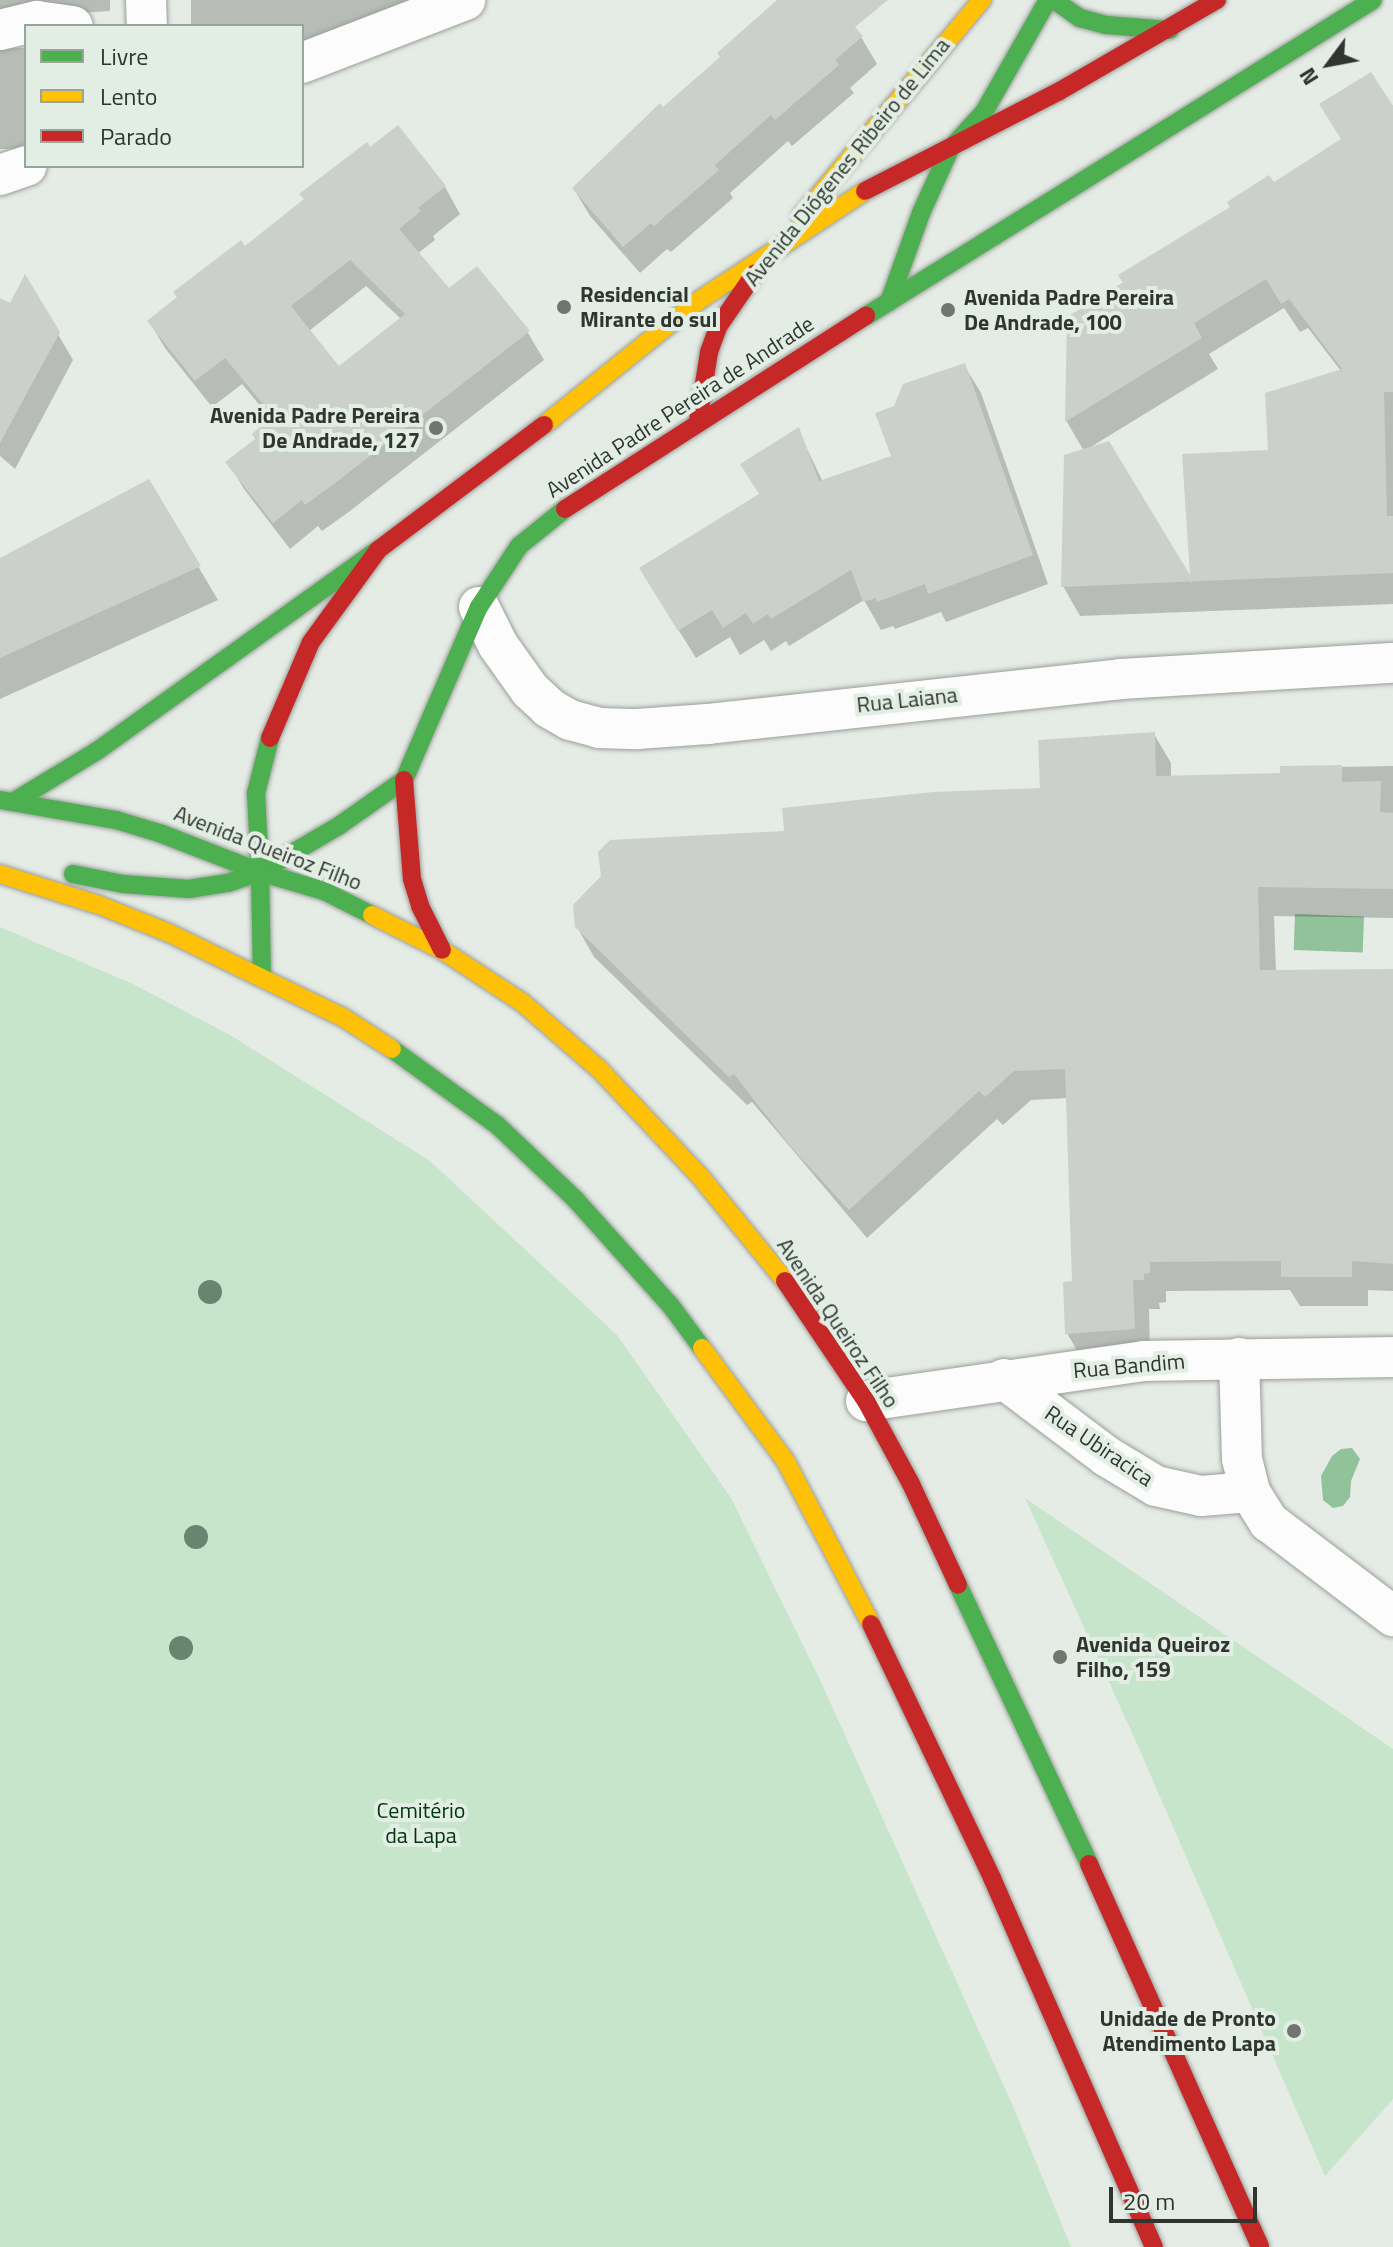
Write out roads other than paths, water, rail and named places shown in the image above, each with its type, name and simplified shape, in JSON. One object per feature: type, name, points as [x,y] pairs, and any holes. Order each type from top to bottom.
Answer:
[{"type":"main road","name":"Avenida Diógenes Ribeiro de Lima","points":[[698,421],[709,352],[718,327],[776,247],[982,0]]},
{"type":"main road","points":[[889,302],[921,213],[950,149],[984,112],[1051,0],[1080,18],[1106,25],[1170,30]]},
{"type":"main road","points":[[7,801],[97,751],[378,550],[471,483],[698,301],[776,247],[875,185],[950,149],[1170,30],[1217,0]]},
{"type":"main road","name":"Avenida Padre Pereira de Andrade","points":[[404,780],[479,607],[519,546],[547,521],[698,421],[1373,0]]},
{"type":"main road","points":[[1319,35],[1326,8]]},
{"type":"main road","points":[[262,976],[256,793],[274,722],[311,642],[378,550]]},
{"type":"main road","points":[[0,860],[162,889],[228,883],[260,872],[340,825],[404,780]]},
{"type":"main road","points":[[404,780],[412,879],[420,906],[442,950]]},
{"type":"main road","name":"Avenida Queiroz Filho","points":[[7,801],[151,830],[260,872],[324,891],[442,950],[523,1003],[599,1069],[659,1133],[780,1273],[866,1401],[979,1623],[1148,1989],[1260,2247]]},
{"type":"main road","points":[[0,874],[99,905],[262,976],[344,1018],[418,1065],[497,1125],[575,1199],[671,1306],[740,1396],[813,1508],[918,1716],[1154,2247]]},
{"type":"street","points":[[146,0],[147,24]]},
{"type":"street","points":[[304,62],[465,0]]},
{"type":"street","points":[[25,24],[37,21],[59,24]]},
{"type":"street","points":[[0,30],[24,24]]},
{"type":"street","points":[[0,175],[24,167]]},
{"type":"street","name":"Rua Laiana","points":[[479,607],[498,645],[530,690],[549,708],[570,720],[599,728],[708,724],[1120,679],[1393,663]]},
{"type":"street","name":"Rua Bandim","points":[[866,1401],[1144,1361],[1393,1357]]},
{"type":"street","points":[[1239,1358],[1242,1459],[1250,1492],[1269,1522],[1393,1616]]},
{"type":"street","name":"Rua Ubiracica","points":[[1004,1379],[1106,1456],[1156,1486],[1201,1496],[1250,1492]]},
{"type":"place","name":"Residencial Mirante do sul","points":[[564,307]]},
{"type":"place","name":"Avenida Padre Pereira De Andrade, 100","points":[[948,310]]},
{"type":"place","name":"Avenida Padre Pereira De Andrade, 127","points":[[436,428]]},
{"type":"place","name":"Avenida Queiroz Filho, 159","points":[[1060,1657]]},
{"type":"place","name":"Unidade de Pronto Atendimento Lapa","points":[[1294,2031]]},
{"type":"park label","name":"Cemitério da Lapa","points":[[421,1822]]}]
